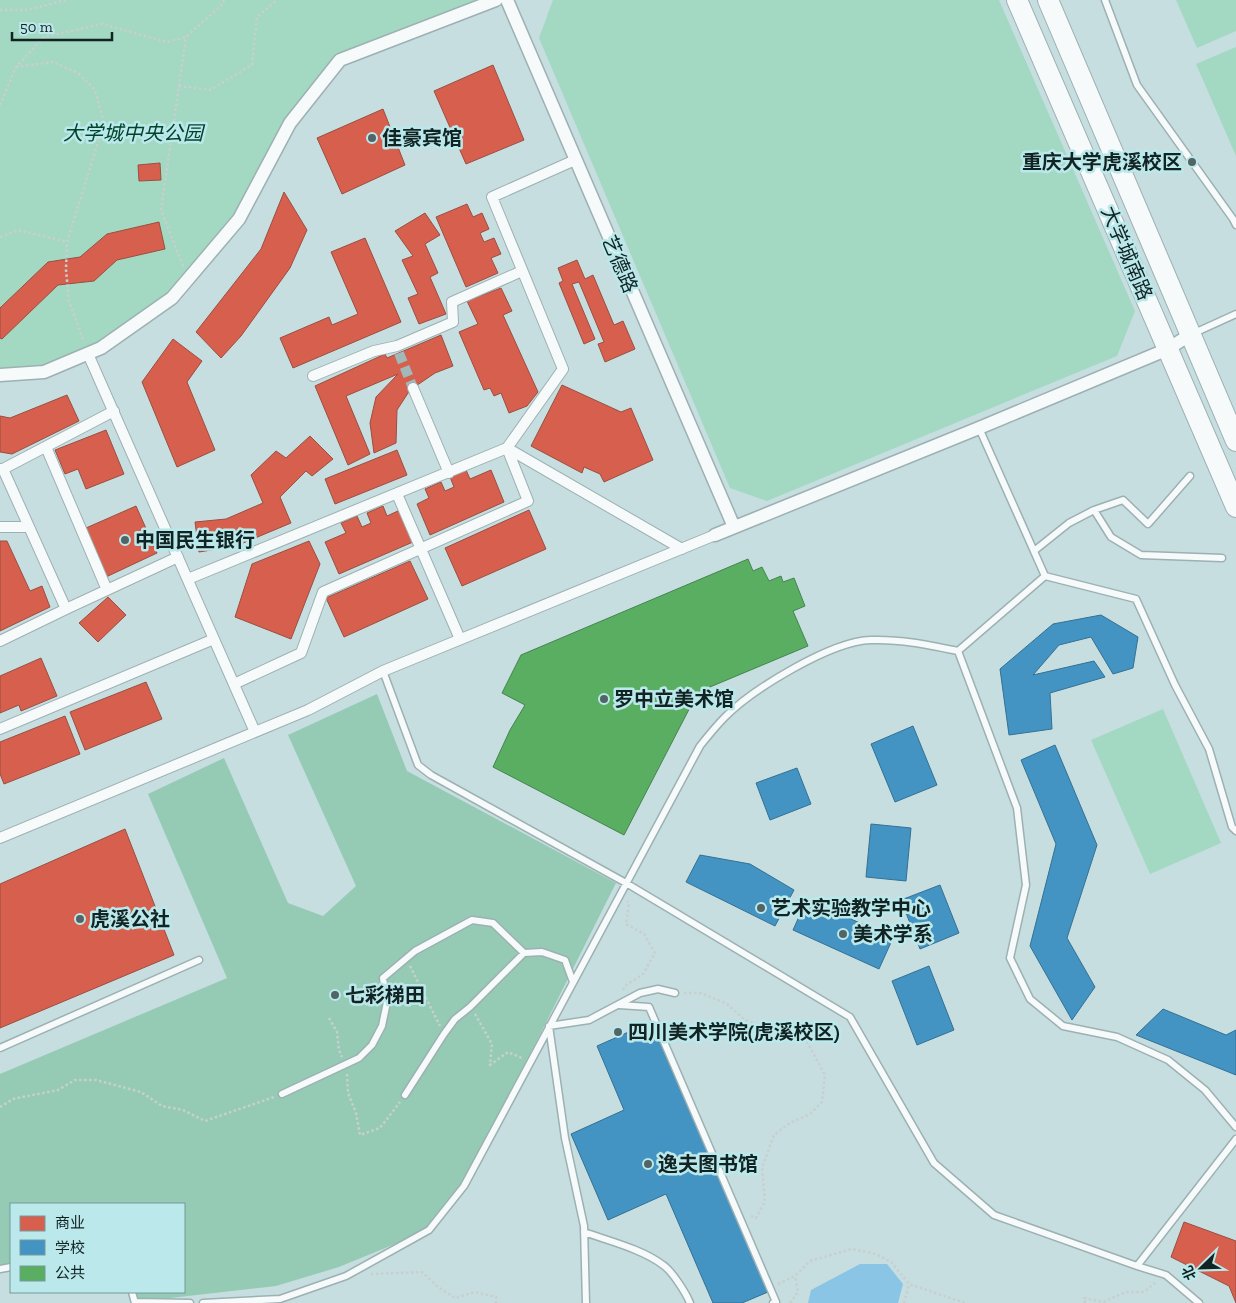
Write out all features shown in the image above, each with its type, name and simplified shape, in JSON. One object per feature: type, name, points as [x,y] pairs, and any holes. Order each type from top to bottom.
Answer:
[{"type":"main road","name":"大学城南路","points":[[1018,0],[1236,507]]},
{"type":"main road","name":"大学城南路","points":[[1048,0],[1236,441]]},
{"type":"street","points":[[0,375],[44,372],[88,354],[101,348],[172,298],[239,219],[290,123],[340,60],[496,0]]},
{"type":"street","name":"艺德路","points":[[507,0],[734,527]]},
{"type":"street","points":[[188,579],[507,448],[563,369],[492,197],[575,160]]},
{"type":"street","points":[[313,376],[374,351],[398,350],[453,322],[452,302],[522,271]]},
{"type":"street","points":[[0,838],[308,710],[383,671],[1168,349],[1190,334]]},
{"type":"street","points":[[88,354],[255,732]]},
{"type":"street","points":[[413,388],[449,473]]},
{"type":"street","points":[[66,609],[1,469],[114,411]]},
{"type":"street","points":[[46,447],[107,590]]},
{"type":"street","points":[[234,684],[301,653],[322,592],[528,500],[507,448]]},
{"type":"street","points":[[507,448],[682,549]]},
{"type":"street","points":[[397,494],[460,640]]},
{"type":"street","points":[[0,527],[29,527]]},
{"type":"street","points":[[0,641],[178,557]]},
{"type":"street","points":[[0,729],[214,638]]},
{"type":"lane","points":[[1105,0],[1137,85],[1236,225]]},
{"type":"lane","points":[[1190,334],[1236,314]]},
{"type":"lane","points":[[979,428],[1045,576]]},
{"type":"lane","points":[[1034,551],[1068,523],[1094,510],[1123,500],[1148,524],[1190,476]]},
{"type":"lane","points":[[1094,510],[1111,536],[1141,556],[1222,558]]},
{"type":"lane","points":[[958,651],[1045,576]]},
{"type":"lane","points":[[1045,576],[1136,599],[1174,685],[1209,749],[1232,827],[1236,831]]},
{"type":"lane","points":[[203,1303],[280,1299],[346,1276],[429,1230],[464,1186],[700,746],[724,717],[753,693],[790,670],[838,647],[870,640],[912,641],[958,651]]},
{"type":"lane","points":[[958,651],[1017,808],[1026,885],[1010,958],[1030,998],[1063,1026],[1117,1037],[1168,1060],[1205,1090],[1236,1127]]},
{"type":"lane","points":[[383,671],[418,765],[431,775],[626,883],[850,1017],[934,1164],[994,1215],[1166,1275],[1199,1303]]},
{"type":"lane","points":[[282,1094],[358,1058],[372,1045],[382,1026],[386,1002],[383,978],[415,951],[472,920],[494,923],[524,953]]},
{"type":"lane","points":[[406,1095],[455,1019],[470,1007],[524,953],[542,952],[565,960],[573,982]]},
{"type":"lane","points":[[0,1048],[199,960]]},
{"type":"lane","points":[[549,1026],[589,1020],[640,993],[658,989],[675,994]]},
{"type":"lane","points":[[618,1005],[649,1007],[776,1302],[772,1303]]},
{"type":"lane","points":[[549,1026],[565,1138],[584,1232],[586,1303]]},
{"type":"lane","points":[[1137,1266],[1236,1139]]},
{"type":"lane","points":[[584,1232],[633,1250],[664,1265],[687,1295],[690,1303]]},
{"type":"lane","points":[[135,1303],[190,1303]]},
{"type":"path","points":[[0,10],[26,10],[66,0]]},
{"type":"path","points":[[0,105],[16,67],[44,37],[102,24],[167,42],[186,37],[222,5],[224,0]]},
{"type":"path","points":[[179,86],[210,90],[252,66],[257,17],[277,0]]},
{"type":"path","points":[[186,37],[161,210],[188,279]]},
{"type":"path","points":[[16,67],[54,62],[78,73],[96,90],[104,123],[67,242],[66,270],[69,301],[88,354]]},
{"type":"path","points":[[0,237],[18,230],[67,242]]},
{"type":"path","points":[[618,1005],[625,986],[643,974],[655,954],[644,934],[626,924],[629,904],[622,890]]},
{"type":"path","points":[[406,958],[444,1034]]},
{"type":"path","points":[[675,994],[701,993],[727,1004],[745,1020],[806,1040],[825,1075],[822,1102],[810,1114],[790,1123],[774,1135],[762,1168],[765,1201],[756,1218],[736,1210]]},
{"type":"path","points":[[470,1007],[492,1044],[490,1065],[508,1052],[530,1061]]},
{"type":"path","points":[[329,1018],[337,1032],[338,1050],[345,1065],[348,1093],[356,1113],[360,1135],[380,1128],[406,1095]]},
{"type":"path","points":[[0,1107],[13,1099],[58,1090],[75,1080],[96,1080],[141,1092],[162,1106],[183,1110],[205,1121],[282,1094]]},
{"type":"path","points":[[770,1288],[795,1276],[810,1260],[852,1249],[876,1254],[891,1262],[909,1284],[965,1303]]},
{"type":"path","points":[[346,1276],[422,1272],[455,1298],[475,1292],[496,1297],[496,1303]]},
{"type":"path","points":[[1085,1303],[1084,1298],[1104,1302],[1125,1292],[1144,1292],[1166,1275]]},
{"type":"path","points":[[790,1303],[798,1292],[795,1276]]},
{"type":"path","points":[[904,1303],[909,1284]]},
{"type":"green space","name":"大学城中央公园","points":[[0,0],[496,0],[340,60],[290,123],[239,219],[172,298],[101,348],[44,372],[0,375]]},
{"type":"green space","points":[[553,0],[999,0],[1135,311],[1117,356],[767,501],[730,488],[539,38]]},
{"type":"green space","points":[[1176,0],[1236,0],[1236,31],[1197,48]]},
{"type":"green space","points":[[1236,47],[1236,156],[1196,64]]},
{"type":"green space","points":[[377,694],[407,771],[616,883],[468,1178],[429,1230],[339,1267],[276,1286],[135,1302],[132,1293],[185,1293],[185,1203],[10,1203],[10,1267],[0,1269],[0,1074],[227,978],[148,794],[224,758],[288,903],[323,916],[356,886],[288,735]]},
{"type":"green space","points":[[1163,709],[1221,843],[1150,874],[1091,740]]},
{"type":"water","points":[[860,1264],[887,1264],[903,1284],[898,1303],[808,1303],[811,1290]]},
{"type":"building: 商业","points":[[493,65],[524,140],[466,164],[434,91]]},
{"type":"building: 商业","points":[[383,109],[405,165],[342,194],[317,138]]},
{"type":"building: 商业","points":[[160,163],[161,180],[139,181],[138,165]]},
{"type":"building: 商业","points":[[284,192],[307,230],[290,268],[241,336],[221,358],[196,332],[261,249]]},
{"type":"building: 商业","points":[[467,204],[473,217],[482,213],[489,229],[480,233],[484,242],[494,238],[501,254],[491,258],[498,273],[466,287],[436,217]]},
{"type":"building: 商业","points":[[425,213],[440,235],[425,244],[438,273],[430,277],[446,314],[419,324],[408,298],[418,294],[402,260],[413,256],[395,231]]},
{"type":"building: 商业","points":[[159,222],[165,249],[117,260],[94,281],[58,285],[2,339],[0,338],[0,308],[48,262],[80,257],[107,234]]},
{"type":"building: 商业","points":[[365,238],[401,322],[293,368],[280,338],[329,317],[332,325],[358,314],[331,252]]},
{"type":"building: 商业","points":[[577,260],[585,279],[593,275],[614,325],[623,321],[635,349],[605,362],[598,344],[604,342],[579,282],[572,284],[595,339],[584,344],[559,283],[563,281],[558,268]]},
{"type":"building: 商业","points":[[501,288],[512,311],[503,315],[538,392],[527,406],[509,413],[501,393],[494,396],[490,388],[484,390],[459,332],[478,324],[467,301]]},
{"type":"building: 商业","points":[[441,335],[453,366],[435,373],[410,390],[397,410],[396,443],[374,453],[370,423],[376,397],[398,374],[346,396],[370,454],[348,465],[315,386],[385,354],[387,358]]},
{"type":"building: 商业","points":[[173,339],[202,361],[187,382],[215,450],[177,467],[142,382]]},
{"type":"building: 商业","points":[[562,385],[621,412],[631,408],[653,460],[604,482],[600,474],[584,467],[582,473],[531,446]]},
{"type":"building: 商业","points":[[67,395],[79,421],[12,454],[0,452],[0,416],[10,418]]},
{"type":"building: 商业","points":[[106,430],[124,474],[86,489],[78,469],[65,474],[55,450]]},
{"type":"building: 商业","points":[[310,436],[333,459],[312,476],[306,471],[280,497],[291,523],[236,546],[199,552],[195,522],[226,519],[263,503],[251,475],[276,451],[286,458]]},
{"type":"building: 商业","points":[[397,450],[407,475],[335,504],[325,479]]},
{"type":"building: 商业","points":[[466,470],[470,479],[491,470],[504,502],[430,535],[417,504],[429,498],[425,489],[441,482],[445,491],[454,487],[450,477]]},
{"type":"building: 商业","points":[[136,506],[157,553],[106,577],[86,528]]},
{"type":"building: 商业","points":[[383,506],[387,516],[400,510],[413,542],[339,574],[325,542],[346,533],[341,523],[357,516],[362,527],[371,523],[367,513]]},
{"type":"building: 商业","points":[[529,510],[546,549],[462,586],[445,548]]},
{"type":"building: 商业","points":[[0,541],[7,541],[30,591],[42,586],[50,607],[0,631]]},
{"type":"building: 商业","points":[[309,541],[320,564],[291,639],[235,617],[252,564]]},
{"type":"building: 商业","points":[[410,561],[428,599],[344,637],[326,598]]},
{"type":"building: 商业","points":[[108,597],[126,615],[98,642],[79,623]]},
{"type":"building: 商业","points":[[41,658],[57,696],[21,711],[19,705],[0,713],[0,676]]},
{"type":"building: 商业","points":[[146,682],[162,719],[85,750],[70,712]]},
{"type":"building: 商业","points":[[65,716],[80,754],[4,784],[0,774],[0,742]]},
{"type":"building: 商业","name":"虎溪公社","points":[[125,829],[174,955],[0,1028],[0,884]]},
{"type":"building: 商业","points":[[1184,1222],[1236,1241],[1236,1303],[1229,1286],[1171,1257]]},
{"type":"building: 学校","points":[[1101,615],[1138,637],[1133,668],[1113,674],[1091,637],[1059,645],[1033,675],[1094,661],[1105,677],[1050,693],[1052,729],[1009,735],[1000,669],[1053,624]]},
{"type":"building: 学校","points":[[913,726],[937,785],[895,802],[871,744]]},
{"type":"building: 学校","points":[[1055,745],[1097,845],[1067,938],[1095,987],[1072,1020],[1030,946],[1056,844],[1021,760]]},
{"type":"building: 学校","points":[[797,768],[811,804],[770,820],[756,783]]},
{"type":"building: 学校","points":[[871,824],[911,828],[906,881],[866,877]]},
{"type":"building: 学校","name":"艺术实验教学中心","points":[[700,855],[750,864],[794,890],[775,926],[686,882]]},
{"type":"building: 学校","points":[[940,885],[959,933],[920,949],[901,900]]},
{"type":"building: 学校","name":"美术学系","points":[[807,899],[893,938],[879,969],[793,930]]},
{"type":"building: 学校","points":[[929,966],[954,1030],[917,1045],[892,981]]},
{"type":"building: 学校","points":[[1163,1009],[1226,1035],[1236,1030],[1236,1075],[1136,1035]]},
{"type":"building: 学校","name":"逸夫图书馆","points":[[651,1022],[768,1292],[742,1303],[713,1303],[666,1194],[608,1220],[571,1134],[624,1110],[597,1046]]},
{"type":"building: 公共","name":"罗中立美术馆","points":[[748,559],[753,571],[762,567],[769,581],[781,576],[783,582],[794,578],[805,606],[793,611],[808,646],[698,692],[624,835],[493,767],[510,730],[525,705],[502,693],[521,655]]},
{"type":"tunnel","points":[[399,353],[413,388]]},
{"type":"place","name":"佳豪宾馆","points":[[372,138]]},
{"type":"place","name":"重庆大学虎溪校区","points":[[1192,162]]},
{"type":"place","name":"中国民生银行","points":[[125,540]]},
{"type":"place","name":"罗中立美术馆","points":[[604,699]]},
{"type":"place","name":"艺术实验教学中心","points":[[761,908]]},
{"type":"place","name":"虎溪公社","points":[[80,919]]},
{"type":"place","name":"美术学系","points":[[843,934]]},
{"type":"place","name":"七彩梯田","points":[[335,995]]},
{"type":"place","name":"四川美术学院(虎溪校区)","points":[[618,1032]]},
{"type":"place","name":"逸夫图书馆","points":[[648,1164]]}]
